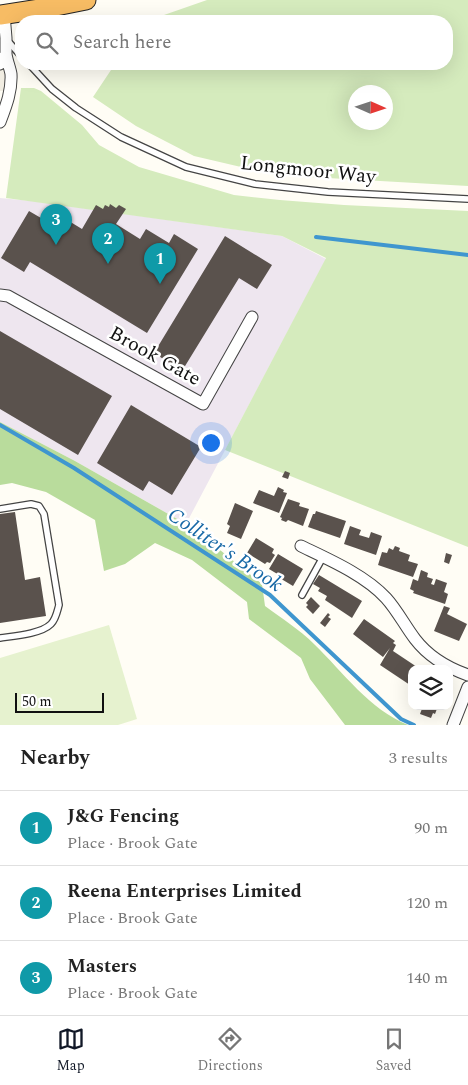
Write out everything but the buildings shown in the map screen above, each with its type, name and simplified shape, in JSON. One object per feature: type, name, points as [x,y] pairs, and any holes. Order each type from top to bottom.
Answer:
[{"type":"highway","points":[[2,15],[86,0]]},
{"type":"street","points":[[0,122],[8,99],[11,73],[3,59],[6,38],[2,15]]},
{"type":"street","name":"Brook Gate","points":[[0,294],[8,296],[203,404],[252,317]]},
{"type":"street","points":[[301,546],[365,579],[386,598],[416,641],[430,654],[451,669],[468,674]]},
{"type":"street","points":[[453,725],[468,687]]},
{"type":"lane","points":[[6,38],[15,49]]},
{"type":"lane","name":"Longmoor Way","points":[[35,70],[52,88],[76,108],[121,137],[186,167],[255,184],[328,192],[468,199]]},
{"type":"lane","points":[[0,508],[31,504],[39,506],[44,514],[58,605],[54,620],[43,629],[0,638]]},
{"type":"lane","points":[[302,595],[323,557]]},
{"type":"shaded area","points":[[1,69],[6,71],[4,91],[0,91]]},
{"type":"shaded area","points":[[0,198],[282,236],[326,259],[186,524],[75,461],[0,422]]},
{"type":"green space","points":[[207,0],[468,0],[468,186],[275,175],[194,156],[136,126],[93,97],[111,70],[453,70],[453,15],[164,15]]},
{"type":"green space","points":[[21,88],[34,88],[41,91],[82,125],[99,145],[139,167],[234,195],[344,205],[468,211],[468,547],[225,450],[326,258],[282,236],[6,198]]},
{"type":"green space","points":[[0,422],[75,461],[193,528],[262,584],[265,606],[309,639],[381,710],[408,725],[345,725],[310,679],[301,658],[249,619],[247,602],[192,560],[155,543],[125,564],[104,571],[95,520],[46,492],[12,483],[0,485]]},
{"type":"green space","points":[[109,625],[137,719],[118,725],[0,725],[0,658]]},
{"type":"waterway","points":[[316,237],[468,255]]},
{"type":"waterway","name":"Colliter's Brook","points":[[0,425],[74,468],[270,595],[401,719],[414,725]]},
{"type":"place","name":"Masters","points":[[56,245]]},
{"type":"place","name":"Reena Enterprises Limited","points":[[108,264]]},
{"type":"place","name":"J&G Fencing","points":[[160,284]]}]
